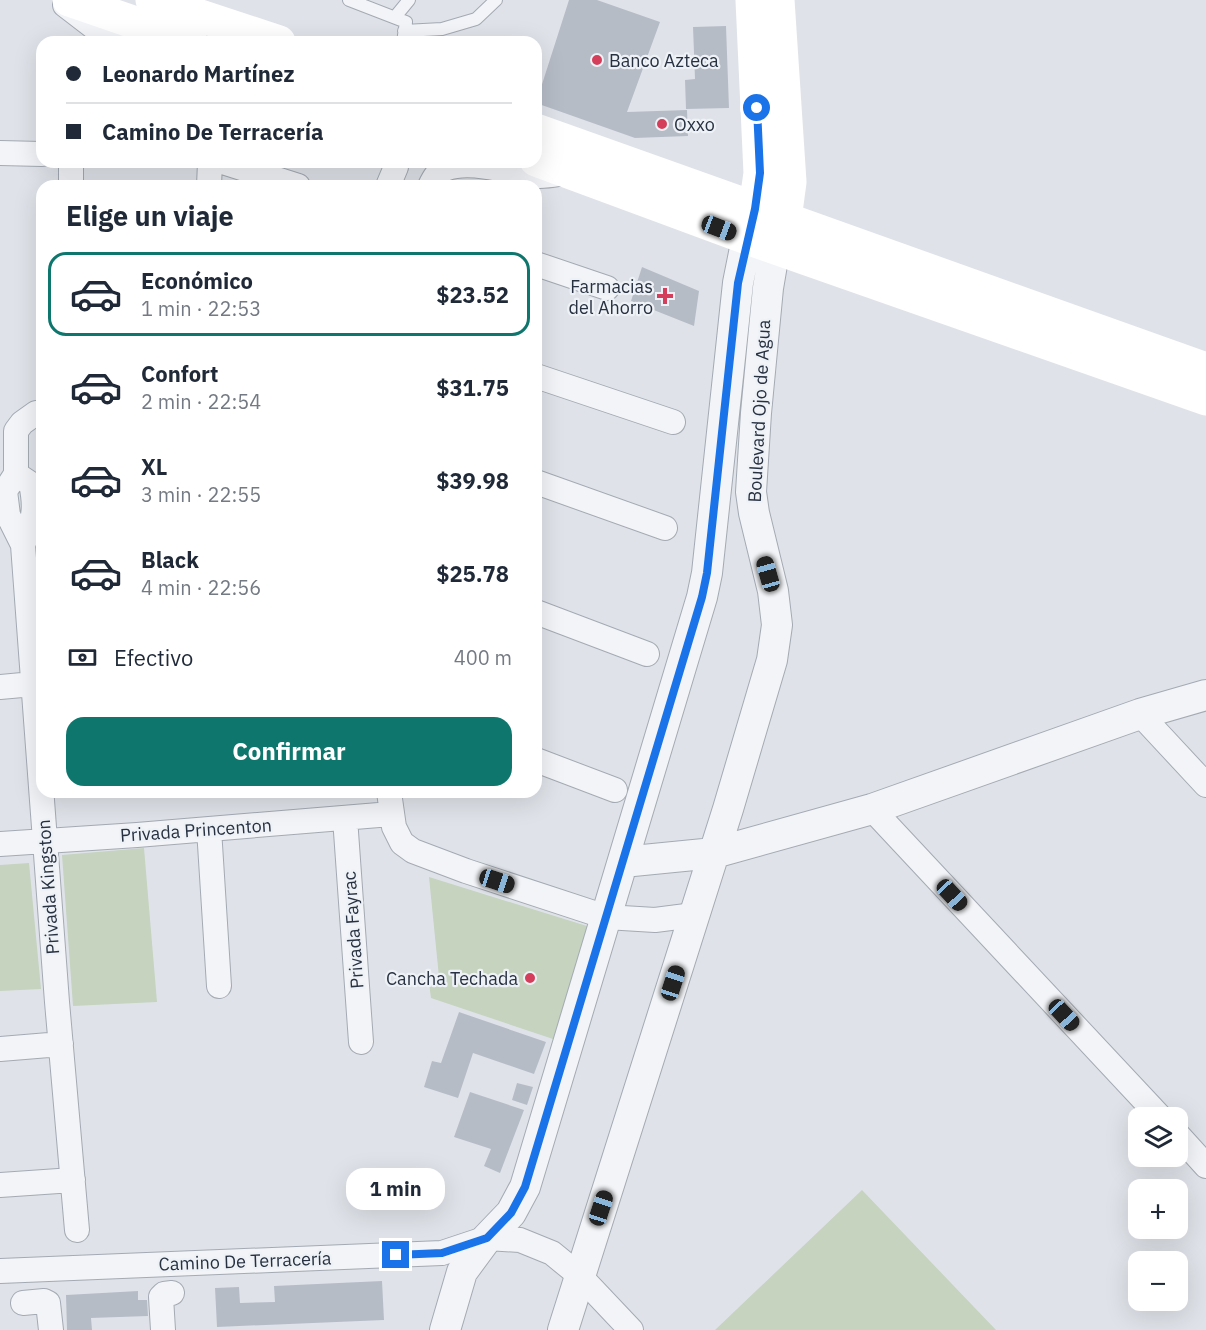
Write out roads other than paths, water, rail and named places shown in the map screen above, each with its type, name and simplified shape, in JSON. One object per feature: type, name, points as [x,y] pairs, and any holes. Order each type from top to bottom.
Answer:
[{"type":"main road","points":[[69,0],[174,36]]},
{"type":"main road","points":[[152,0],[261,36]]},
{"type":"main road","points":[[752,0],[760,173],[766,228]]},
{"type":"main road","points":[[766,228],[790,182],[778,0]]},
{"type":"main road","points":[[542,133],[766,228],[1206,399]]},
{"type":"main road","points":[[542,162],[766,228],[1206,369]]},
{"type":"street","points":[[59,0],[106,36]]},
{"type":"street","points":[[0,153],[36,154]]},
{"type":"street","points":[[242,168],[279,180]]},
{"type":"street","points":[[433,180],[447,168]]},
{"type":"street","points":[[488,168],[542,176],[574,173]]},
{"type":"street","name":"Boulevard Ojo de Agua","points":[[563,1330],[714,853],[772,660],[777,625],[773,591],[754,513],[752,492],[756,413],[768,288],[766,228]]},
{"type":"street","name":"Boulevard Ojo de Agua","points":[[445,1330],[462,1272],[487,1238],[511,1213],[525,1187],[704,589],[738,283],[766,228]]},
{"type":"street","points":[[542,266],[607,288]]},
{"type":"street","points":[[542,378],[673,422]]},
{"type":"street","name":"Privada Kingston","points":[[36,413],[8,432],[16,474],[32,484],[36,506],[30,527],[11,546],[33,684],[36,723]]},
{"type":"street","points":[[542,484],[665,528]]},
{"type":"street","points":[[542,614],[647,654]]},
{"type":"street","points":[[0,687],[33,684]]},
{"type":"street","points":[[623,861],[714,853],[872,809],[1140,714],[1206,695]]},
{"type":"street","points":[[1140,714],[1206,785]]},
{"type":"street","points":[[542,762],[615,790]]},
{"type":"street","name":"Privada Kingston","points":[[42,798],[77,1230]]},
{"type":"street","points":[[390,803],[394,827],[402,843],[413,851],[466,871],[606,917],[654,920],[694,915]]},
{"type":"street","name":"Privada Princenton","points":[[0,844],[345,818],[390,803]]},
{"type":"street","points":[[872,809],[1151,1107]]},
{"type":"street","name":"Privada Fayrac","points":[[345,818],[361,1042]]},
{"type":"street","points":[[209,829],[219,986]]},
{"type":"street","points":[[0,1049],[61,1044]]},
{"type":"street","points":[[1188,1146],[1206,1166]]},
{"type":"street","points":[[0,1185],[73,1180]]},
{"type":"street","points":[[487,1238],[520,1240],[552,1253],[579,1275],[631,1330]]},
{"type":"street","name":"Camino De Terracería","points":[[0,1271],[442,1253],[487,1238]]},
{"type":"street","points":[[163,1330],[161,1298],[164,1294],[172,1293]]},
{"type":"street","points":[[23,1303],[44,1301],[48,1303],[51,1330]]},
{"type":"lane","points":[[349,0],[406,22],[404,36],[442,29],[476,19],[496,0]]},
{"type":"lane","points":[[395,17],[409,0]]},
{"type":"place","name":"Banco Azteca","points":[[597,60]]},
{"type":"place","name":"Oxxo","points":[[662,124]]},
{"type":"place","name":"Farmacias del Ahorro","points":[[665,296]]},
{"type":"place","name":"Cancha Techada","points":[[530,978]]}]
